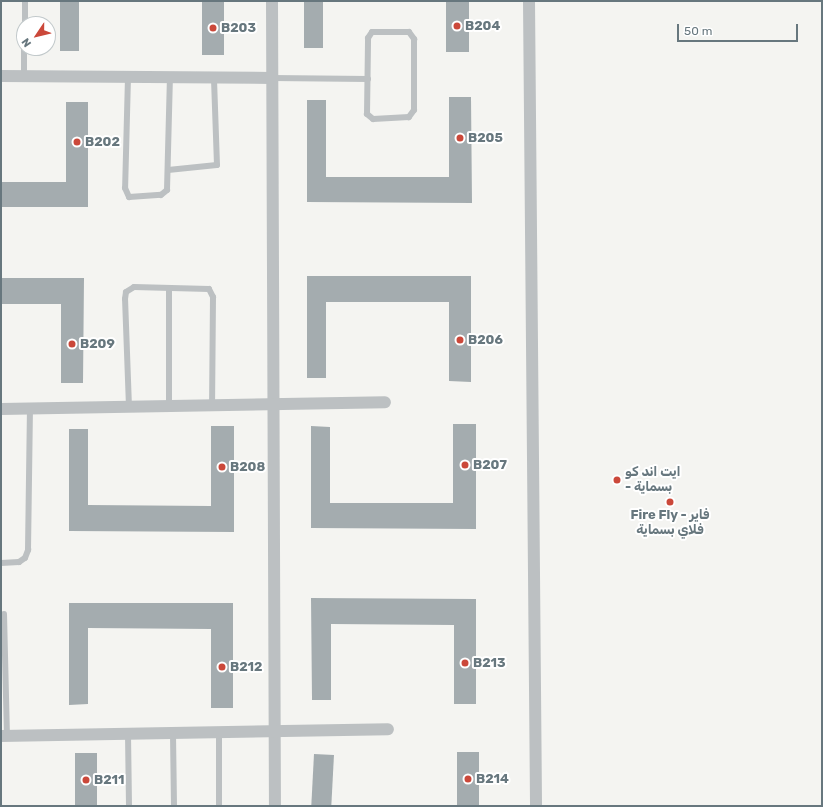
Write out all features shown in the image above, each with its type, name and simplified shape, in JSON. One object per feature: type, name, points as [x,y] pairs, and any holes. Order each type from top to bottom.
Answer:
[{"type":"street","points":[[272,1],[275,806]]},
{"type":"street","points":[[529,1],[536,806]]},
{"type":"street","points":[[1,76],[272,78]]},
{"type":"street","points":[[1,409],[385,402]]},
{"type":"street","points":[[4,736],[388,729]]},
{"type":"lane","points":[[25,1],[25,16]]},
{"type":"lane","points":[[372,32],[409,32],[414,39],[414,110],[409,117],[373,119],[367,114],[368,79],[368,38],[372,32]]},
{"type":"lane","points":[[24,56],[24,76]]},
{"type":"lane","points":[[128,77],[125,188],[129,196],[161,195],[167,190],[170,77]]},
{"type":"lane","points":[[168,170],[217,165],[214,77]]},
{"type":"lane","points":[[272,78],[368,79]]},
{"type":"lane","points":[[128,407],[126,292],[134,287],[209,289],[214,296],[212,405]]},
{"type":"lane","points":[[169,288],[169,406]]},
{"type":"lane","points":[[1,562],[19,562],[25,558],[28,550],[30,408]]},
{"type":"lane","points":[[4,614],[4,736]]},
{"type":"lane","points":[[219,733],[219,806]]},
{"type":"lane","points":[[128,734],[129,806]]},
{"type":"lane","points":[[173,734],[174,806]]},
{"type":"building","points":[[60,1],[79,1],[79,51],[60,51]]},
{"type":"building","name":"B203","points":[[202,1],[224,1],[224,55],[202,55]]},
{"type":"building","points":[[304,1],[323,1],[323,48],[304,48]]},
{"type":"building","name":"B204","points":[[446,1],[469,1],[469,52],[446,52]]},
{"type":"building","name":"B205","points":[[449,97],[471,97],[472,203],[307,202],[307,100],[326,100],[326,177],[449,177]]},
{"type":"building","name":"B202","points":[[66,102],[88,102],[88,207],[1,207],[1,182],[66,182]]},
{"type":"building","name":"B206","points":[[307,276],[471,276],[471,382],[449,381],[449,302],[326,302],[326,378],[307,378]]},
{"type":"building","name":"B209","points":[[1,278],[84,278],[83,383],[61,383],[61,304],[1,304]]},
{"type":"building","name":"B207","points":[[453,424],[476,424],[476,529],[311,528],[311,426],[330,427],[330,503],[453,503]]},
{"type":"building","name":"B208","points":[[211,426],[234,426],[234,532],[69,531],[69,429],[88,429],[88,505],[211,506]]},
{"type":"building","name":"B213","points":[[311,598],[476,599],[476,704],[454,704],[454,625],[331,624],[331,700],[312,700]]},
{"type":"building","name":"B212","points":[[69,603],[233,603],[233,708],[211,708],[211,629],[88,628],[88,704],[69,705]]},
{"type":"building","name":"B214","points":[[457,752],[479,752],[479,806],[457,806]]},
{"type":"building","name":"B211","points":[[75,753],[97,753],[97,806],[75,806]]},
{"type":"building","points":[[314,754],[334,755],[331,806],[311,806]]},
{"type":"place","name":"B204","points":[[457,26]]},
{"type":"place","name":"B203","points":[[213,28]]},
{"type":"place","name":"B205","points":[[460,138]]},
{"type":"place","name":"B202","points":[[77,142]]},
{"type":"place","name":"B206","points":[[460,340]]},
{"type":"place","name":"B209","points":[[72,344]]},
{"type":"place","name":"B207","points":[[465,465]]},
{"type":"place","name":"B208","points":[[222,467]]},
{"type":"place","name":"ايت اند كو - بسماية","points":[[617,480]]},
{"type":"place","name":"Fire Fly - فاير فلاي بسماية","points":[[670,502]]},
{"type":"place","name":"B213","points":[[465,663]]},
{"type":"place","name":"B212","points":[[222,667]]},
{"type":"place","name":"B214","points":[[468,779]]},
{"type":"place","name":"B211","points":[[86,780]]}]
